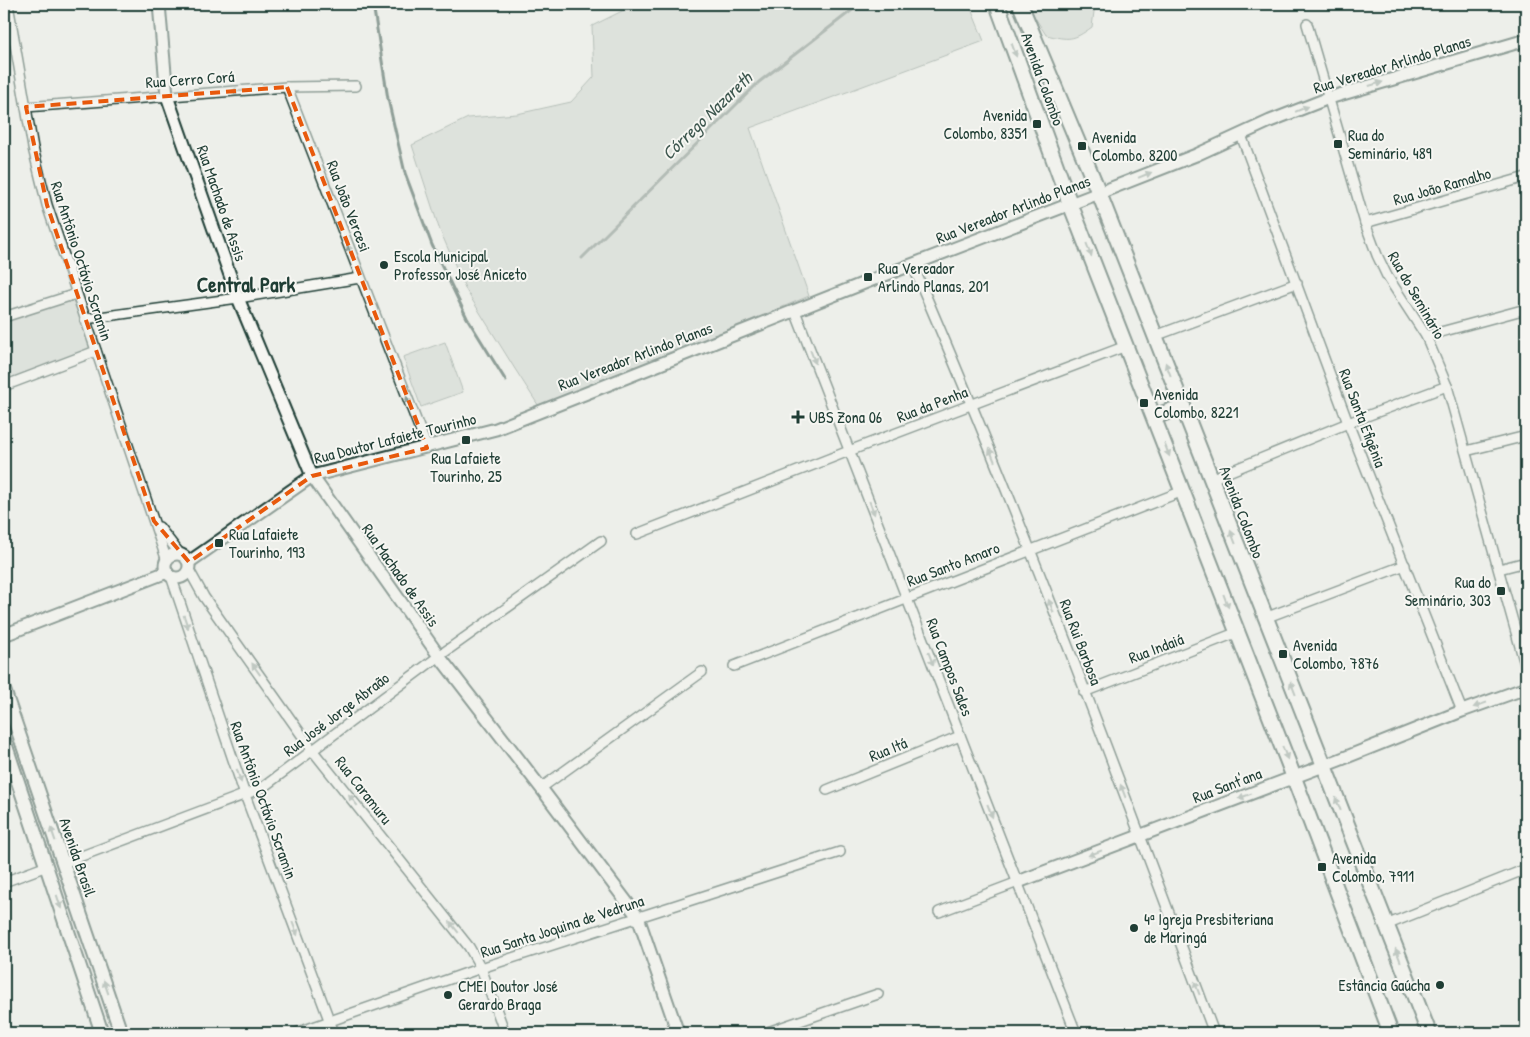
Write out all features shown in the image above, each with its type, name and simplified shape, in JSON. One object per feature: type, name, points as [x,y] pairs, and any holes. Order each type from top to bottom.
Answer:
[{"type":"main road","name":"Avenida Colombo","points":[[997,4],[1071,204],[1294,777],[1391,1033]]},
{"type":"main road","name":"Avenida Colombo","points":[[1020,4],[1099,193],[1428,1033]]},
{"type":"main road","points":[[1154,417],[1182,406]]},
{"type":"main road","name":"Avenida Brasil","points":[[4,690],[122,1033]]},
{"type":"main road","name":"Avenida Brasil","points":[[4,740],[102,1033]]},
{"type":"street","name":"Rua Antônio Octávio Scramin","points":[[8,4],[32,148],[47,205],[245,795],[334,1033]]},
{"type":"street","name":"Rua Machado de Assis","points":[[159,4],[167,96],[238,298],[312,476],[439,656],[638,917],[678,1033]]},
{"type":"street","name":"Rua do Seminário","points":[[1307,24],[1365,223],[1377,255],[1387,276],[1426,336],[1447,386],[1526,668]]},
{"type":"street","name":"Rua Vereador Arlindo Planas","points":[[515,421],[1196,155],[1329,98],[1526,40]]},
{"type":"street","name":"Rua Cerro Corá","points":[[26,107],[287,87],[356,86]]},
{"type":"street","name":"Rua João Vercesi","points":[[287,87],[427,448]]},
{"type":"street","name":"Rua Santa Efigênia","points":[[1241,135],[1348,424],[1462,711]]},
{"type":"street","name":"Rua João Ramalho","points":[[1365,223],[1526,177]]},
{"type":"street","name":"Rua Rui Barbosa","points":[[913,266],[972,404],[1030,550],[1214,1033]]},
{"type":"street","points":[[85,320],[360,278]]},
{"type":"street","points":[[1155,336],[1297,283]]},
{"type":"street","points":[[4,317],[76,294]]},
{"type":"street","points":[[1426,336],[1526,309]]},
{"type":"street","name":"Rua Campos Sales","points":[[795,311],[1076,1033]]},
{"type":"street","name":"Rua da Penha","points":[[637,534],[1126,346]]},
{"type":"street","points":[[4,386],[96,351]]},
{"type":"street","points":[[1211,479],[1447,386]]},
{"type":"street","name":"Rua Doutor Lafaiete Tourinho","points":[[186,562],[312,476],[427,448],[496,429],[515,421]]},
{"type":"street","points":[[1466,451],[1526,436]]},
{"type":"street","name":"Rua Santo Amaro","points":[[734,666],[1183,491]]},
{"type":"street","name":"Rua Antônio Octávio Scramin","points":[[154,521],[186,562]]},
{"type":"street","name":"Rua José Jorge Abraão","points":[[63,863],[262,788],[439,656],[601,541]]},
{"type":"street","points":[[172,555],[186,562],[185,576],[181,578],[168,570],[172,555]]},
{"type":"street","name":"Rua Caramuru","points":[[186,562],[204,597],[314,751],[469,947],[481,968],[504,1033]]},
{"type":"street","points":[[1499,569],[1526,562]]},
{"type":"street","points":[[1265,618],[1405,565]]},
{"type":"street","points":[[4,635],[168,570]]},
{"type":"street","name":"Rua Indaiá","points":[[1084,692],[1238,632]]},
{"type":"street","points":[[541,788],[702,672]]},
{"type":"street","name":"Rua Sant'ana","points":[[940,912],[1526,688]]},
{"type":"street","name":"Rua Itá","points":[[826,790],[960,736]]},
{"type":"street","name":"Rua Santa Joquina de Vedruna","points":[[296,1033],[481,968],[840,852]]},
{"type":"street","points":[[4,882],[47,866]]},
{"type":"street","points":[[1386,925],[1526,869]]},
{"type":"street","points":[[765,1033],[878,994]]},
{"type":"highlighted area","points":[[287,87],[427,448],[312,476],[189,562],[154,521],[47,205],[26,107]]},
{"type":"shaded area","points":[[636,4],[969,4],[984,41],[750,128],[809,296],[540,408],[466,290],[439,228],[412,145],[468,118],[517,114],[571,102],[594,77],[592,26]]},
{"type":"shaded area","points":[[1029,4],[1095,4],[1092,27],[1080,35],[1070,38],[1046,35]]},
{"type":"shaded area","points":[[76,294],[96,351],[4,386],[4,317]]},
{"type":"shaded area","points":[[445,342],[463,392],[421,407],[403,357]]},
{"type":"waterway","name":"Córrego Nazareth","points":[[582,258],[759,82],[860,4]]},
{"type":"railway","points":[[373,4],[388,99],[405,173],[432,245],[467,318],[506,381]]},
{"type":"place","name":"Avenida Colombo, 8351","points":[[1037,124]]},
{"type":"place","name":"Rua do Seminário, 489","points":[[1338,144]]},
{"type":"place","name":"Avenida Colombo, 8200","points":[[1082,146]]},
{"type":"place","name":"Escola Municipal Professor José Aniceto","points":[[384,265]]},
{"type":"place","name":"Rua Vereador Arlindo Planas, 201","points":[[868,277]]},
{"type":"place","name":"Avenida Colombo, 8221","points":[[1144,403]]},
{"type":"place","name":"UBS Zona 06","points":[[798,417]]},
{"type":"place","name":"Rua Lafaiete Tourinho, 25","points":[[466,440]]},
{"type":"place","name":"Rua Lafaiete Tourinho, 193","points":[[219,543]]},
{"type":"place","name":"Rua do Seminário, 303","points":[[1501,591]]},
{"type":"place","name":"Avenida Colombo, 7876","points":[[1283,654]]},
{"type":"place","name":"Avenida Colombo, 7911","points":[[1322,867]]},
{"type":"place","name":"4ª Igreja Presbiteriana de Maringá","points":[[1134,928]]},
{"type":"place","name":"Estância Gaúcha","points":[[1440,985]]},
{"type":"place","name":"CMEI Doutor José Gerardo Braga","points":[[448,995]]},
{"type":"district","name":"Central Park","points":[[246,285]]}]
